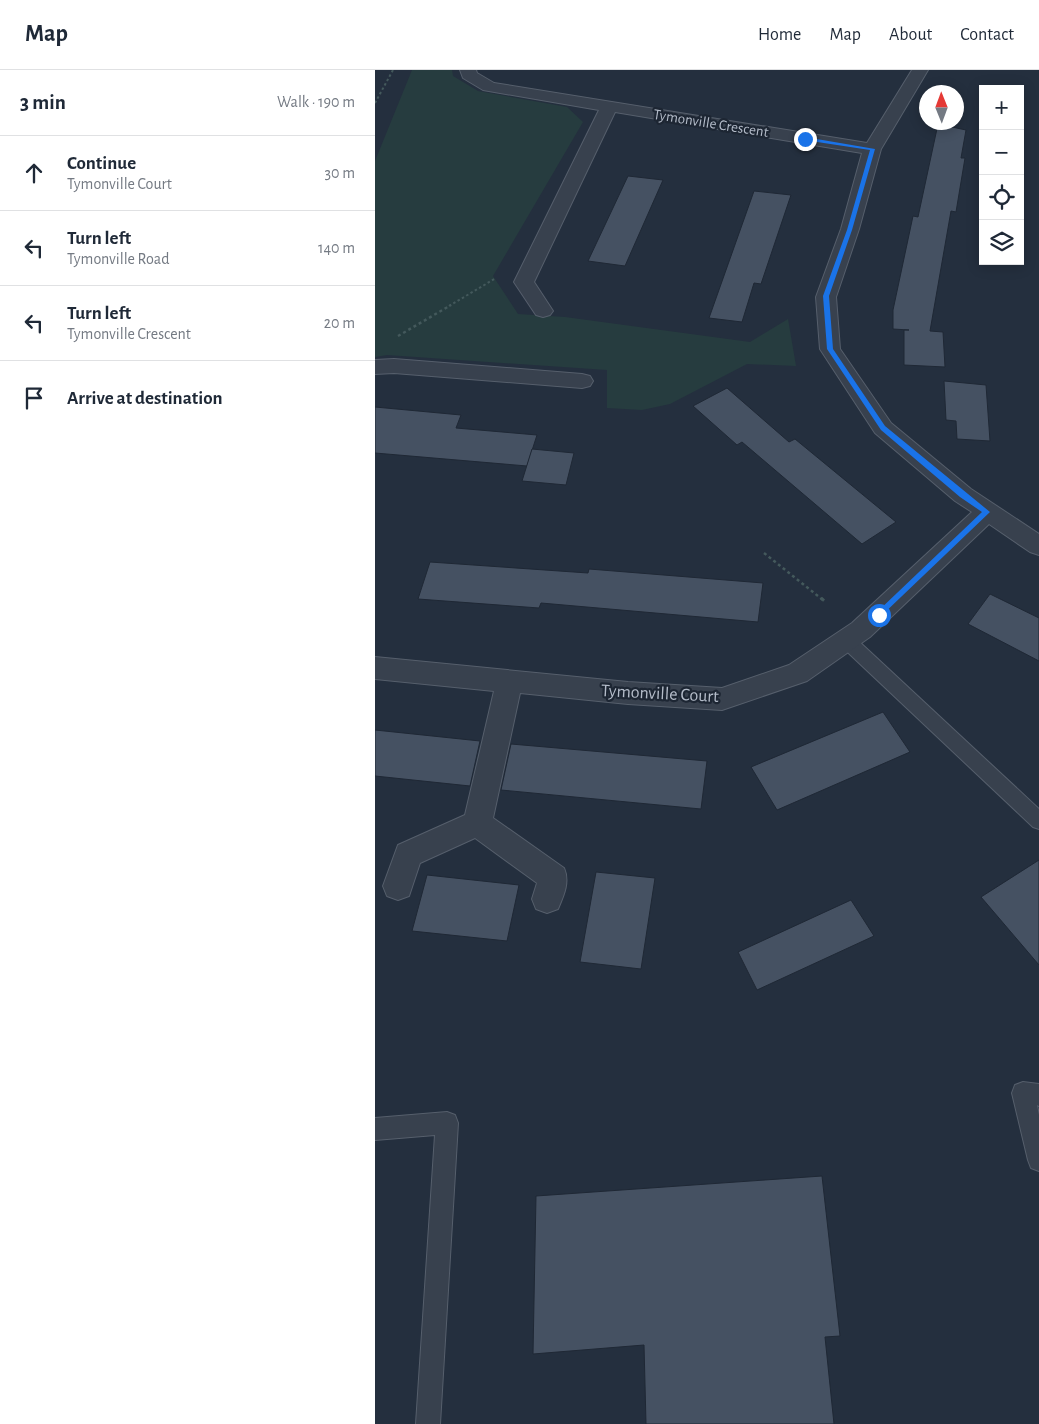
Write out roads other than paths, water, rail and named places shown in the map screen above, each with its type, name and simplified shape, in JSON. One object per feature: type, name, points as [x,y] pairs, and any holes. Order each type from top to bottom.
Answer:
[{"type":"street","name":"Tymonville Crescent","points":[[468,70],[469,76],[489,87],[872,149]]},
{"type":"street","points":[[920,70],[872,149],[850,230],[826,296],[830,349],[883,428],[963,495],[1039,546]]},
{"type":"street","points":[[543,311],[524,282],[609,107]]},
{"type":"street","points":[[375,367],[394,366],[582,382]]},
{"type":"street","name":"Tymonville Court","points":[[375,668],[628,693],[722,699],[797,673],[846,640],[879,615],[987,512]]},
{"type":"street","points":[[477,823],[510,682]]},
{"type":"street","points":[[398,886],[408,854],[477,823]]},
{"type":"street","points":[[477,823],[553,878],[547,899]]},
{"type":"lane","points":[[846,640],[1039,821]]},
{"type":"lane","points":[[1039,1095],[1023,1093],[1039,1160]]},
{"type":"lane","points":[[375,1129],[447,1123],[428,1424]]}]
